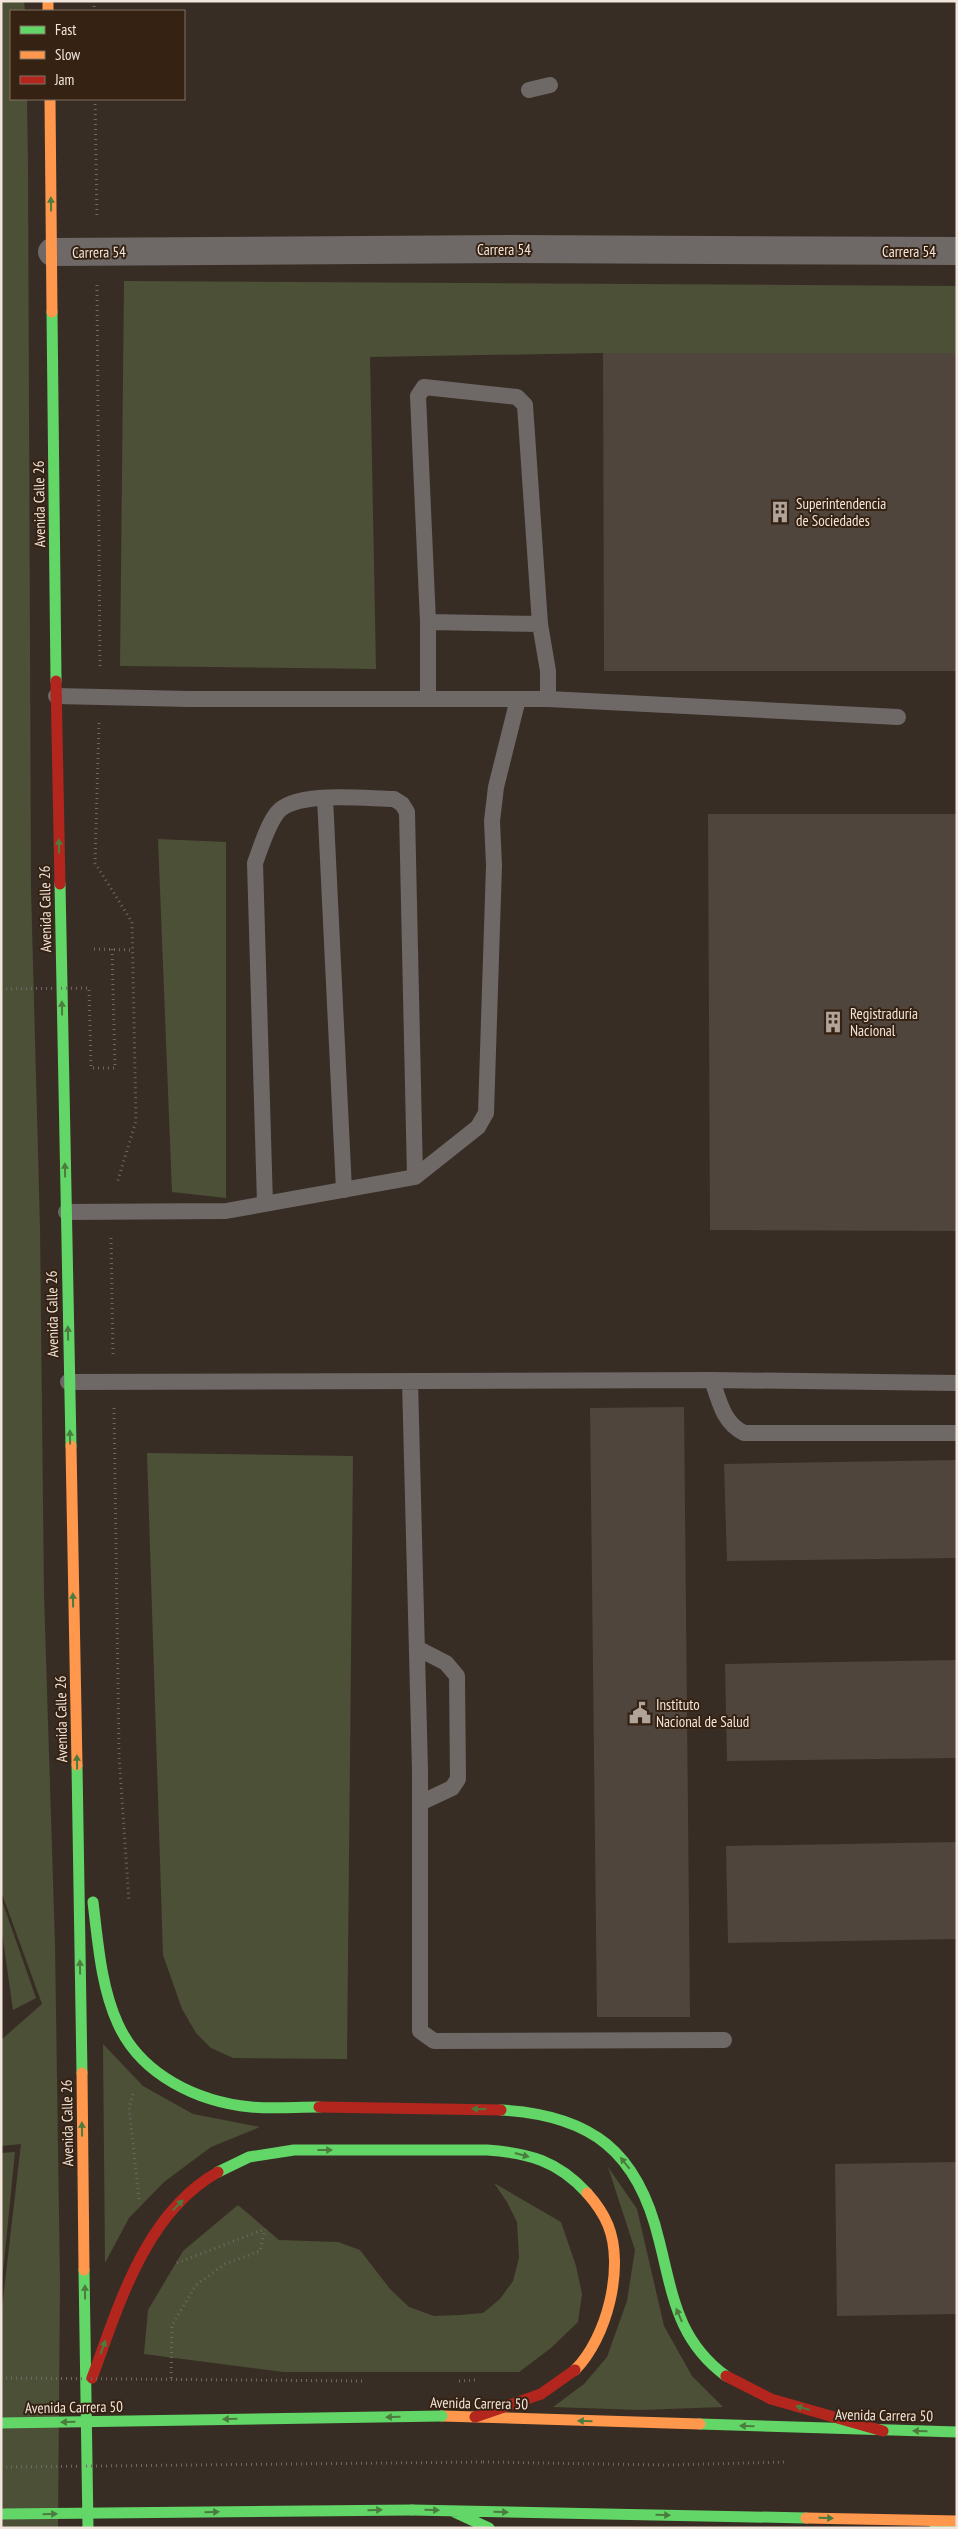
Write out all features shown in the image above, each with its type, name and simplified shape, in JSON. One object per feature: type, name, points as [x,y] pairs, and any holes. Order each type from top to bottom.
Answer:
[{"type":"main road","name":"Avenida Calle 26","points":[[50,100],[56,696],[68,1382],[78,1811],[88,2528]]},
{"type":"main road","points":[[78,1811],[112,2008],[125,2038],[142,2059],[163,2076],[194,2094],[243,2106],[508,2110],[550,2116],[581,2126],[604,2141],[636,2177],[648,2202],[677,2312],[690,2338],[709,2364],[736,2383],[760,2396],[883,2431]]},
{"type":"main road","points":[[86,2393],[121,2300],[147,2244],[174,2209],[192,2191],[235,2162],[261,2155],[294,2150],[503,2150],[547,2161],[580,2185],[598,2205],[612,2235],[617,2272],[607,2311],[592,2347],[578,2368],[557,2386],[534,2400],[475,2417]]},
{"type":"main road","name":"Avenida Carrera 50","points":[[1,2423],[442,2416],[957,2432]]},
{"type":"main road","points":[[1,2514],[412,2510],[957,2521]]},
{"type":"main road","points":[[452,2511],[489,2528]]},
{"type":"main road","points":[[935,2528],[957,2521]]},
{"type":"street","name":"Carrera 54","points":[[52,252],[501,249],[957,251]]},
{"type":"lane","points":[[529,90],[550,85]]},
{"type":"lane","points":[[428,698],[428,622],[418,396],[424,387],[517,397],[526,405],[540,624],[548,671],[548,699]]},
{"type":"lane","points":[[428,622],[540,624]]},
{"type":"lane","points":[[56,696],[189,699],[548,699],[898,717]]},
{"type":"lane","points":[[66,1212],[226,1212],[415,1177],[478,1127],[486,1113],[494,865],[492,821],[496,787],[518,699]]},
{"type":"lane","points":[[265,1204],[255,863],[276,814],[282,807],[293,802],[325,798],[394,799],[402,804],[407,812],[415,1177]]},
{"type":"lane","points":[[325,798],[344,1190]]},
{"type":"lane","points":[[68,1382],[712,1380],[957,1383]]},
{"type":"lane","points":[[712,1380],[726,1418],[734,1428],[744,1432],[957,1433]]},
{"type":"lane","points":[[410,1381],[420,1803],[420,2031],[425,2037],[434,2041],[724,2040]]},
{"type":"lane","points":[[417,1648],[446,1663],[457,1676],[458,1778],[452,1788],[420,1803]]},
{"type":"path","points":[[95,100],[100,696],[95,863],[132,922],[136,1112],[136,1121],[111,1205],[119,1755],[129,1908]]},
{"type":"path","points":[[1,989],[89,988],[91,1068],[115,1068],[112,949]]},
{"type":"path","points":[[142,2059],[129,2107],[138,2190],[152,2273],[265,2229],[260,2251],[225,2264],[196,2285],[172,2325],[171,2378]]},
{"type":"path","points":[[118,2389],[121,2371]]},
{"type":"path","points":[[1,2378],[365,2381]]},
{"type":"path","points":[[458,2381],[484,2380]]},
{"type":"path","points":[[118,2458],[118,2468]]},
{"type":"path","points":[[1,2467],[483,2462],[666,2466],[789,2462]]},
{"type":"green space","points":[[1,1],[24,1],[25,10],[10,10],[10,100],[27,100],[31,889],[40,1227],[44,1595],[55,1944],[60,2283],[58,2528],[1,2528],[1,2316],[21,2144],[1,2146],[1,2040],[42,2004],[1,1891]]},
{"type":"green space","points":[[124,281],[957,286],[957,353],[603,353],[370,357],[376,669],[120,666]]},
{"type":"green space","points":[[158,839],[226,842],[226,1198],[172,1192]]},
{"type":"green space","points":[[147,1453],[353,1456],[347,2059],[233,2058],[211,2048],[196,2033],[182,2009],[163,1955]]},
{"type":"green space","points":[[1,1898],[36,1998],[13,2010],[1,1926]]},
{"type":"green space","points":[[103,2044],[143,2086],[193,2114],[260,2127],[211,2147],[164,2182],[129,2218],[105,2263]]},
{"type":"green space","points":[[15,2152],[2,2282],[1,2153]]},
{"type":"green space","points":[[608,2167],[637,2209],[664,2326],[692,2376],[723,2407],[640,2410],[553,2407],[584,2384],[607,2357],[627,2301],[635,2250]]},
{"type":"green space","points":[[494,2183],[561,2222],[576,2266],[582,2294],[578,2322],[551,2348],[519,2372],[284,2372],[144,2354],[148,2310],[183,2251],[238,2205],[279,2240],[338,2242],[360,2250],[390,2289],[409,2307],[434,2316],[483,2313],[500,2299],[513,2281],[519,2258],[517,2222],[507,2202]]},
{"type":"building","name":"Superintendencia de Sociedades","points":[[603,353],[957,353],[957,671],[604,671]]},
{"type":"building","name":"Registraduría Nacional","points":[[708,814],[957,814],[957,1231],[710,1230]]},
{"type":"building","name":"Instituto Nacional de Salud","points":[[684,1407],[690,2017],[597,2017],[590,1408]]},
{"type":"building","points":[[957,1460],[957,1558],[727,1561],[724,1464]]},
{"type":"building","points":[[957,1660],[957,1758],[727,1761],[725,1664]]},
{"type":"building","points":[[957,1842],[957,1939],[728,1943],[726,1846]]},
{"type":"building","points":[[957,2162],[957,2314],[837,2316],[835,2164]]},
{"type":"traffic: fast","points":[[52,312],[56,681]]},
{"type":"traffic: fast","points":[[60,884],[71,1446]]},
{"type":"traffic: fast","points":[[77,1765],[82,2073]]},
{"type":"traffic: fast","points":[[93,1902],[101,1965],[112,2010],[128,2042],[141,2058],[173,2083],[211,2099],[251,2107],[319,2107]]},
{"type":"traffic: fast","points":[[501,2110],[533,2113],[561,2120],[585,2130],[606,2144],[624,2162],[638,2183],[650,2209],[673,2298],[687,2332],[710,2362],[726,2376]]},
{"type":"traffic: fast","points":[[218,2172],[249,2157],[294,2150],[487,2150],[529,2156],[554,2166],[565,2173],[587,2193]]},
{"type":"traffic: fast","points":[[84,2270],[88,2528]]},
{"type":"traffic: fast","points":[[1,2423],[442,2416]]},
{"type":"traffic: fast","points":[[700,2424],[957,2432]]},
{"type":"traffic: fast","points":[[412,2510],[806,2518]]},
{"type":"traffic: fast","points":[[1,2514],[412,2510]]},
{"type":"traffic: fast","points":[[452,2511],[489,2528]]},
{"type":"traffic: fast","points":[[935,2528],[957,2522]]},
{"type":"traffic: slow","points":[[48,1],[48,10]]},
{"type":"traffic: slow","points":[[50,100],[52,312]]},
{"type":"traffic: slow","points":[[71,1446],[77,1765]]},
{"type":"traffic: slow","points":[[82,2073],[84,2270]]},
{"type":"traffic: slow","points":[[575,2370],[596,2340],[604,2321],[610,2301],[615,2261],[613,2242],[608,2225],[599,2208],[587,2193]]},
{"type":"traffic: slow","points":[[442,2416],[700,2424]]},
{"type":"traffic: slow","points":[[806,2518],[957,2521]]},
{"type":"traffic: jam","points":[[56,681],[60,884]]},
{"type":"traffic: jam","points":[[319,2107],[501,2110]]},
{"type":"traffic: jam","points":[[92,2378],[124,2292],[153,2236],[171,2211],[193,2190],[218,2172]]},
{"type":"traffic: jam","points":[[475,2417],[541,2394],[575,2370]]},
{"type":"traffic: jam","points":[[726,2376],[771,2399],[883,2431]]},
{"type":"place","name":"Superintendencia de Sociedades","points":[[780,512]]},
{"type":"place","name":"Registraduría Nacional","points":[[833,1022]]},
{"type":"place","name":"Instituto Nacional de Salud","points":[[640,1713]]}]
